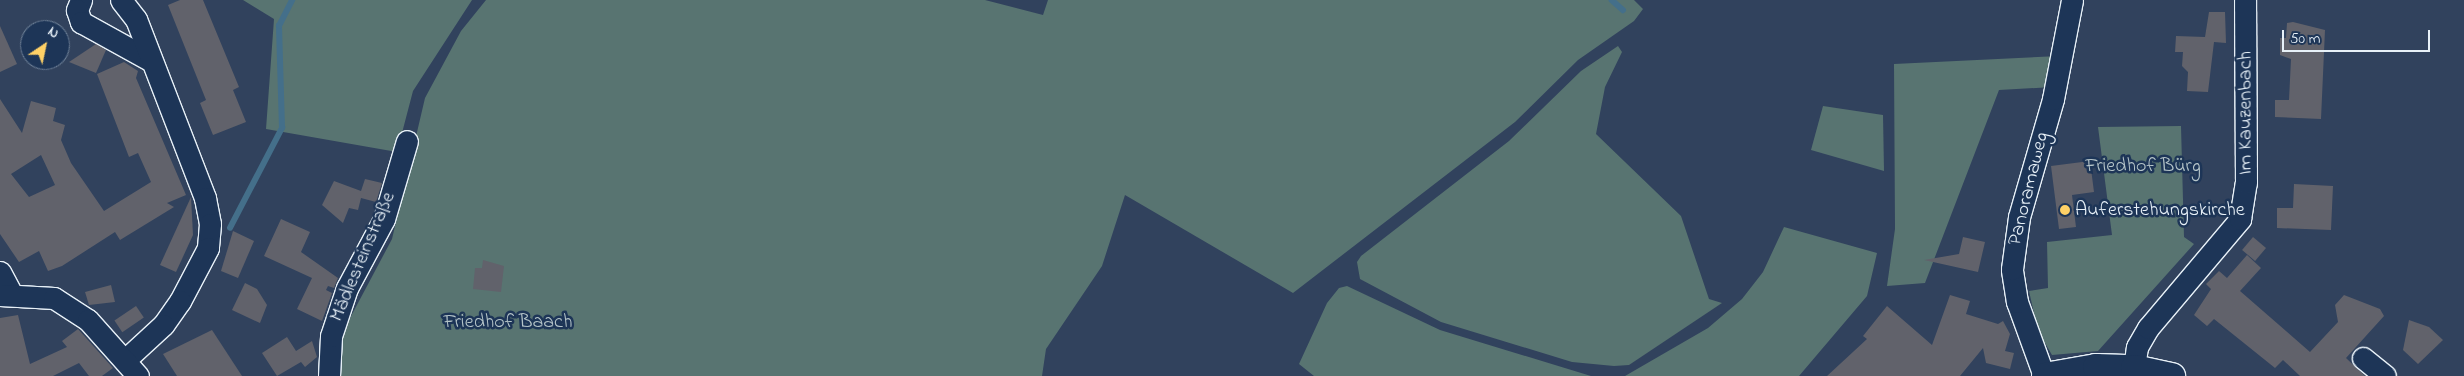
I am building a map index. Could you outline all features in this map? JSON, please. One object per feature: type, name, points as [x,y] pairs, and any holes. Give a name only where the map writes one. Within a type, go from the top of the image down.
[{"type":"street","points":[[81,0],[77,10],[81,22],[148,59]]},
{"type":"street","points":[[0,272],[5,294],[54,298],[88,320],[132,368],[163,324],[208,248],[205,198],[148,59],[136,19],[121,0]]},
{"type":"street","name":"Panoramaweg","points":[[2044,376],[2017,302],[2012,269],[2019,217],[2053,99],[2072,0]]},
{"type":"street","name":"Im Kauzenbach","points":[[2134,368],[2137,347],[2148,328],[2240,219],[2246,183],[2245,0]]},
{"type":"street","name":"Mädlesteinstraße","points":[[329,376],[331,336],[344,296],[384,219],[407,141]]},
{"type":"street","points":[[2363,358],[2385,376]]},
{"type":"street","points":[[2044,376],[2096,368],[2134,368],[2172,376]]},
{"type":"green space","points":[[243,0],[472,0],[413,91],[397,152],[266,129],[274,19]]},
{"type":"green space","name":"Friedhof Baach","points":[[486,0],[985,0],[1043,15],[1048,0],[1634,0],[1643,9],[1634,21],[1578,60],[1515,122],[1293,293],[1125,195],[1102,266],[1046,349],[1042,376],[339,376],[341,335],[392,239],[425,98],[461,31]]},
{"type":"green space","points":[[1618,46],[1622,52],[1605,87],[1596,134],[1681,216],[1709,299],[1722,303],[1629,365],[1614,366],[1572,362],[1441,322],[1360,279],[1357,262],[1361,256],[1509,141],[1581,71]]},
{"type":"green space","points":[[2059,56],[2052,87],[1999,90],[1925,283],[1887,286],[1895,229],[1894,64]]},
{"type":"green space","points":[[1823,106],[1883,115],[1884,171],[1811,150]]},
{"type":"green space","name":"Friedhof Bürg","points":[[2181,126],[2184,237],[2194,244],[2098,351],[2052,355],[2038,331],[2029,291],[2048,288],[2047,242],[2112,235],[2098,127]]},
{"type":"green space","points":[[1784,227],[1877,253],[1867,296],[1799,376],[1625,376],[1708,328],[1742,299],[1763,272]]},
{"type":"green space","points":[[1347,286],[1440,330],[1591,376],[1314,376],[1299,364],[1327,303],[1339,288]]},
{"type":"building","points":[[180,0],[203,0],[239,87],[233,90],[246,122],[213,135],[200,103],[206,100],[168,5]]},
{"type":"building","points":[[2209,12],[2225,12],[2226,43],[2214,42],[2208,92],[2187,91],[2188,72],[2182,66],[2183,52],[2175,52],[2176,36],[2205,37]]},
{"type":"building","points":[[2293,22],[2325,30],[2321,119],[2275,117],[2275,100],[2289,100],[2291,59],[2280,55],[2280,38],[2286,38],[2287,23]]},
{"type":"building","points":[[0,26],[17,64],[0,72]]},
{"type":"building","points":[[96,44],[106,50],[96,73],[70,61]]},
{"type":"building","points":[[124,62],[138,71],[136,78],[186,195],[167,203],[174,207],[120,240],[115,232],[62,266],[48,271],[39,251],[19,262],[0,234],[0,99],[22,133],[31,101],[56,108],[53,121],[65,125],[61,140],[71,163],[104,211],[151,182],[138,153],[129,157],[97,74]],"holes":[[[41,155],[55,185],[29,197],[11,174]]]},
{"type":"building","name":"Auferstehungskirche","points":[[2090,161],[2094,192],[2072,195],[2076,227],[2059,229],[2051,166]]},
{"type":"building","points":[[365,179],[382,183],[376,202],[361,198],[358,210],[349,208],[343,223],[322,205],[334,181],[361,191]]},
{"type":"building","points":[[2294,184],[2333,186],[2331,230],[2277,228],[2277,208],[2293,208]]},
{"type":"building","points":[[191,197],[193,235],[176,272],[160,265]]},
{"type":"building","points":[[281,219],[310,232],[301,252],[338,278],[334,288],[328,286],[326,290],[332,293],[322,321],[297,309],[312,278],[264,256]]},
{"type":"building","points":[[233,231],[254,241],[238,278],[221,271]]},
{"type":"building","points":[[1963,237],[1985,242],[1978,272],[1924,260],[1959,254]]},
{"type":"building","points":[[2253,237],[2266,248],[2255,261],[2242,250]]},
{"type":"building","points":[[2247,255],[2261,268],[2240,291],[2310,352],[2338,322],[2335,305],[2344,295],[2380,309],[2384,316],[2346,358],[2365,376],[2300,376],[2283,360],[2275,368],[2214,319],[2207,326],[2194,315],[2211,289],[2206,284],[2219,271],[2227,278]]},
{"type":"building","points":[[483,260],[504,266],[501,292],[473,289],[475,268],[482,268]]},
{"type":"building","points":[[245,283],[257,289],[267,305],[260,323],[232,310]]},
{"type":"building","points":[[111,285],[115,302],[89,305],[85,292]]},
{"type":"building","points":[[1950,295],[1970,301],[1966,314],[1998,324],[2003,321],[2010,334],[2005,351],[2014,353],[2010,369],[1986,363],[1983,348],[1960,376],[1827,376],[1867,339],[1863,336],[1887,306],[1932,345]]},
{"type":"building","points":[[136,306],[144,318],[122,332],[114,321]]},
{"type":"building","points":[[18,315],[30,364],[67,347],[62,341],[78,329],[113,368],[102,376],[89,376],[79,363],[53,376],[0,376],[0,318]]},
{"type":"building","points":[[2409,320],[2429,327],[2443,340],[2418,364],[2403,350]]},
{"type":"building","points":[[212,330],[242,376],[177,376],[163,354]]},
{"type":"building","points":[[287,337],[296,351],[312,341],[317,357],[305,367],[301,362],[277,376],[262,353]]},
{"type":"waterway","points":[[230,228],[282,128],[279,26],[292,0]]},
{"type":"waterway","points":[[1612,0],[1623,10]]},
{"type":"place","name":"Auferstehungskirche","points":[[2065,210]]}]
